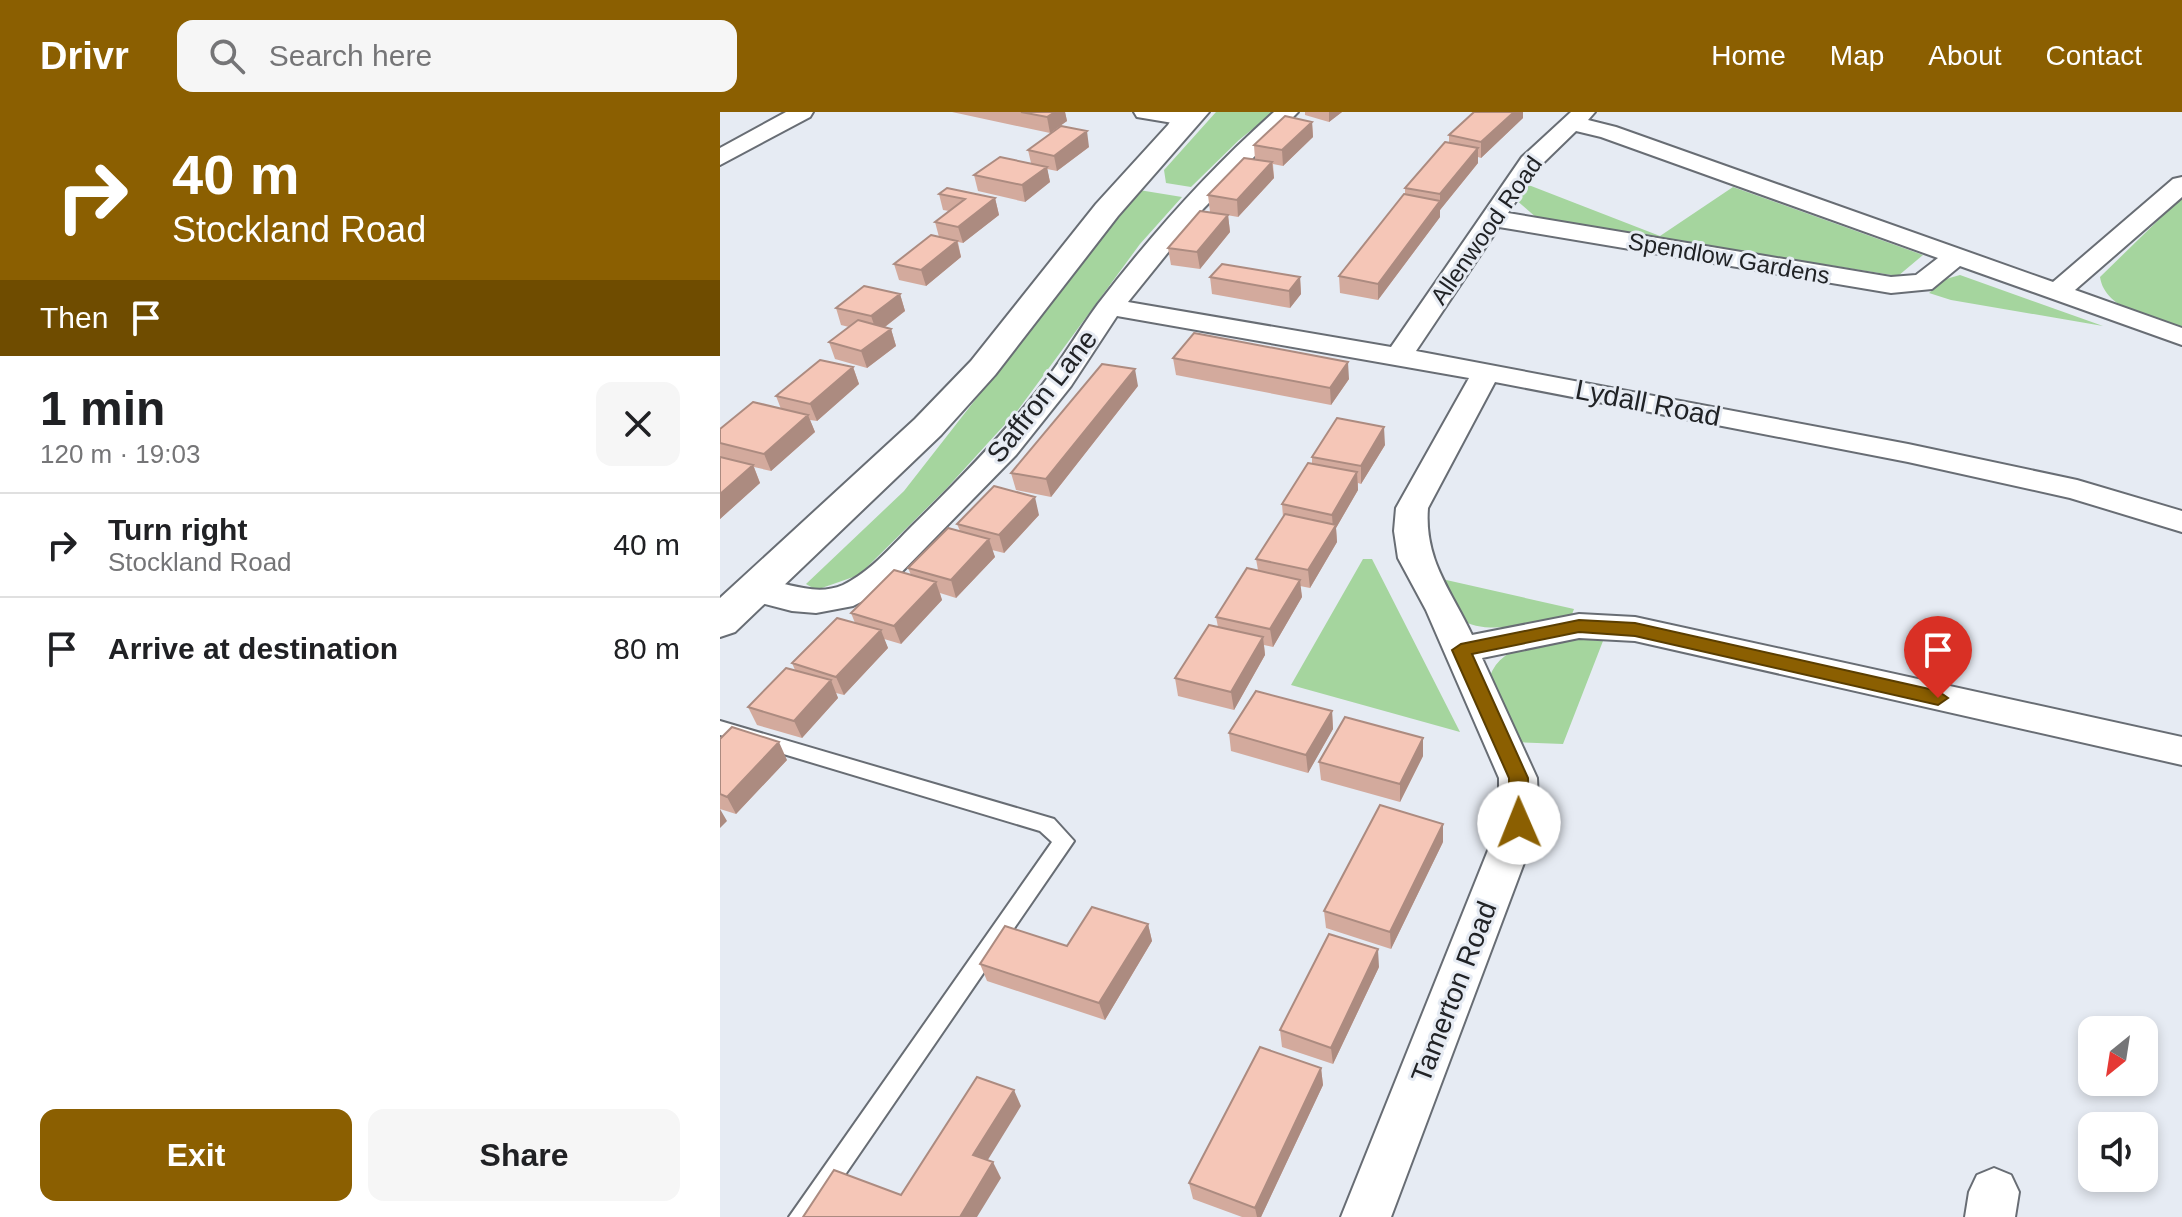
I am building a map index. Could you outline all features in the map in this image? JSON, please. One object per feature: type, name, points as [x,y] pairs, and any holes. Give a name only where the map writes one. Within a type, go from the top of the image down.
[{"type":"main road","points":[[720,622],[928,427],[983,368],[1107,210],[1190,115]]},
{"type":"street","points":[[720,158],[802,112]]},
{"type":"street","points":[[1145,112],[1190,115]]},
{"type":"street","name":"Saffron Lane","points":[[754,590],[806,604],[845,597],[869,585],[950,507],[1006,447],[1053,390],[1110,307],[1201,195],[1287,112]]},
{"type":"street","points":[[1577,118],[1608,132],[2182,337]]},
{"type":"street","name":"Allenwood Road","points":[[1398,357],[1530,162],[1577,118]]},
{"type":"street","points":[[2057,292],[2182,184]]},
{"type":"street","name":"Spendlow Gardens","points":[[1492,218],[1891,285],[1923,283],[1957,256]]},
{"type":"street","name":"Lydall Road","points":[[1110,307],[1486,372],[1908,453],[2077,490],[2182,522]]},
{"type":"street","name":"Tamerton Road","points":[[1366,1217],[1519,823],[1518,778],[1461,650],[1415,558],[1410,531],[1412,508],[1486,372]]},
{"type":"street","points":[[1461,650],[1579,626],[1635,629],[2182,751]]},
{"type":"lane","points":[[720,728],[1047,825],[1064,841],[801,1217]]},
{"type":"green space","points":[[1216,112],[1274,112],[1239,140],[1191,187],[1166,183],[1164,170]]},
{"type":"green space","points":[[1526,184],[1660,236],[1733,187],[1923,255],[1898,276],[1538,219],[1515,199]]},
{"type":"green space","points":[[1139,190],[1182,197],[1140,244],[1018,410],[946,489],[859,575],[816,590],[806,584],[904,491]]},
{"type":"green space","points":[[2182,197],[2182,328],[2121,305],[2104,289],[2100,277]]},
{"type":"green space","points":[[1960,275],[2103,326],[1951,300],[1929,293],[1946,279]]},
{"type":"green space","points":[[1363,559],[1372,559],[1460,732],[1291,685]]},
{"type":"green space","points":[[1433,577],[1574,609],[1571,617],[1499,628],[1485,627],[1460,619]]},
{"type":"green space","points":[[1577,639],[1603,641],[1563,744],[1515,742],[1490,676],[1496,665],[1515,650],[1526,646]]},
{"type":"building","points":[[1021,112],[1055,112],[1047,117]]},
{"type":"building","points":[[1474,112],[1514,112],[1481,142],[1449,135]]},
{"type":"building","points":[[1285,116],[1312,122],[1282,150],[1254,145]]},
{"type":"building","points":[[1061,126],[1087,131],[1054,156],[1028,150]]},
{"type":"building","points":[[1445,142],[1478,148],[1440,194],[1405,188]]},
{"type":"building","points":[[1000,157],[1047,167],[1022,185],[974,175]]},
{"type":"building","points":[[1244,158],[1272,162],[1237,200],[1208,195]]},
{"type":"building","points":[[947,188],[995,198],[958,227],[935,222],[965,199],[939,194]]},
{"type":"building","points":[[1404,194],[1440,201],[1378,284],[1339,276]]},
{"type":"building","points":[[1200,211],[1228,215],[1197,252],[1168,248]]},
{"type":"building","points":[[931,235],[957,241],[921,270],[894,264]]},
{"type":"building","points":[[1222,264],[1300,277],[1289,291],[1210,277]]},
{"type":"building","points":[[864,286],[900,294],[871,316],[836,308]]},
{"type":"building","points":[[858,320],[891,329],[861,351],[829,342]]},
{"type":"building","points":[[1194,333],[1348,362],[1330,388],[1173,358]]},
{"type":"building","points":[[820,360],[853,367],[810,404],[776,396]]},
{"type":"building","points":[[1102,364],[1135,369],[1046,479],[1011,473]]},
{"type":"building","points":[[753,402],[808,415],[764,454],[720,443],[720,429]]},
{"type":"building","points":[[1337,418],[1384,427],[1361,466],[1312,457]]},
{"type":"building","points":[[720,457],[753,465],[720,494]]},
{"type":"building","points":[[1308,463],[1357,472],[1332,515],[1282,504]]},
{"type":"building","points":[[994,486],[1035,497],[999,535],[957,524]]},
{"type":"building","points":[[1285,514],[1336,525],[1308,570],[1256,559]]},
{"type":"building","points":[[948,528],[989,539],[951,580],[908,568]]},
{"type":"building","points":[[1247,568],[1300,580],[1270,629],[1216,617]]},
{"type":"building","points":[[894,570],[936,582],[894,626],[851,613]]},
{"type":"building","points":[[837,618],[881,630],[836,677],[792,663]]},
{"type":"building","points":[[1209,625],[1263,637],[1231,692],[1175,678]]},
{"type":"building","points":[[786,668],[831,680],[794,721],[748,707]]},
{"type":"building","points":[[1256,691],[1332,711],[1306,755],[1229,733]]},
{"type":"building","points":[[1345,717],[1423,738],[1400,784],[1319,762]]},
{"type":"building","points":[[732,727],[779,742],[727,797],[720,794],[720,739]]},
{"type":"building","points":[[1380,805],[1443,824],[1390,932],[1324,911]]},
{"type":"building","points":[[1092,907],[1148,924],[1099,1003],[980,964],[1005,926],[1067,946]]},
{"type":"building","points":[[1329,934],[1378,949],[1331,1048],[1280,1030]]},
{"type":"building","points":[[1260,1047],[1321,1068],[1255,1208],[1189,1183]]},
{"type":"building","points":[[977,1077],[1014,1090],[973,1155],[993,1162],[960,1217],[803,1217],[834,1170],[901,1195]]},
{"type":"route","points":[[1519,823],[1518,778],[1461,650],[1579,626],[1635,629],[1938,698]]}]
